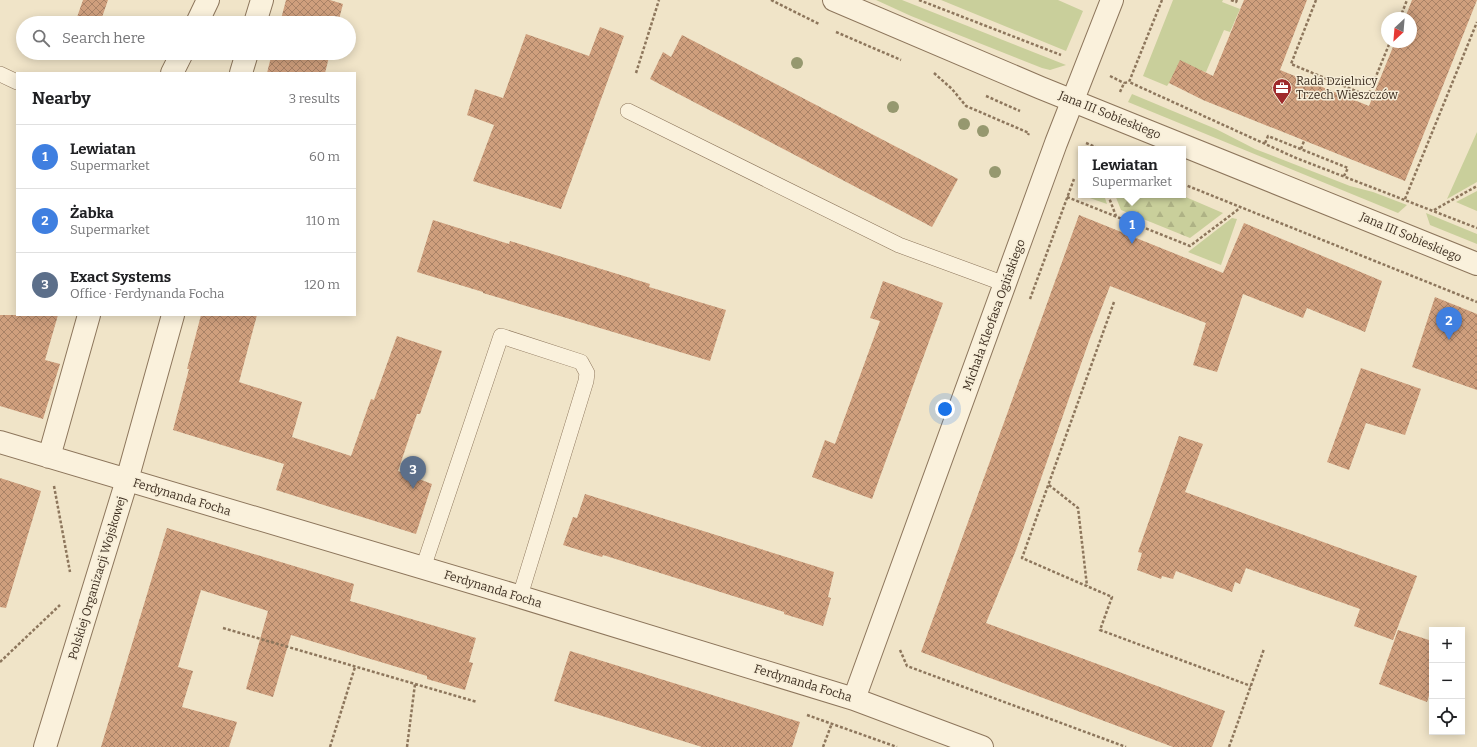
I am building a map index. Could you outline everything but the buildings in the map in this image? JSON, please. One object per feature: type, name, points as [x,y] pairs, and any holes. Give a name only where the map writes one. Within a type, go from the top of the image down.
[{"type":"street","points":[[200,16],[208,0]]},
{"type":"street","points":[[257,16],[262,0]]},
{"type":"street","name":"Jana III Sobieskiego","points":[[834,0],[1073,100],[1477,264]]},
{"type":"street","name":"Michała Kleofasa Ogińskiego","points":[[854,699],[1005,284],[1073,100],[1112,0]]},
{"type":"street","points":[[172,72],[178,60]]},
{"type":"street","points":[[241,72],[245,60]]},
{"type":"street","points":[[49,457],[89,316]]},
{"type":"street","name":"Polskiej Organizacji Wojskowej","points":[[45,747],[127,480],[173,316]]},
{"type":"street","name":"Ferdynanda Focha","points":[[0,442],[520,596],[854,699],[982,747]]},
{"type":"lane","points":[[0,74],[16,82]]},
{"type":"lane","points":[[628,111],[899,244],[1005,284]]},
{"type":"lane","points":[[423,568],[501,336],[581,362],[586,373],[586,381],[520,596]]},
{"type":"path","points":[[636,73],[659,0]]},
{"type":"path","points":[[919,0],[1062,55]]},
{"type":"path","points":[[1129,82],[1162,0]]},
{"type":"path","points":[[1231,0],[1236,2],[1236,0]]},
{"type":"path","points":[[1316,0],[1291,64],[1368,96],[1388,48]]},
{"type":"path","points":[[1402,12],[1407,0]]},
{"type":"path","points":[[1405,199],[1477,22]]},
{"type":"path","points":[[934,73],[966,106],[1029,132],[1026,140]]},
{"type":"path","points":[[1117,98],[1124,83],[1129,82],[1265,144],[1477,228]]},
{"type":"path","points":[[1265,144],[1268,136],[1348,168],[1344,176]]},
{"type":"path","points":[[1301,149],[1304,141]]},
{"type":"path","points":[[1086,144],[1091,146]]},
{"type":"path","points":[[1028,304],[1074,178]]},
{"type":"path","points":[[1186,185],[1477,302]]},
{"type":"path","points":[[1433,210],[1477,186]]},
{"type":"path","points":[[1067,197],[1190,246],[1240,207]]},
{"type":"path","points":[[1109,198],[1116,217]]},
{"type":"path","points":[[1114,302],[1022,558],[1112,597],[1100,630],[1251,686]]},
{"type":"path","points":[[53,484],[70,576]]},
{"type":"path","points":[[1049,485],[1078,508],[1087,586]]},
{"type":"path","points":[[0,662],[62,602]]},
{"type":"path","points":[[223,628],[477,702]]},
{"type":"path","points":[[903,643],[900,651],[907,666],[1126,747]]},
{"type":"path","points":[[1229,747],[1264,649]]},
{"type":"path","points":[[330,747],[355,667]]},
{"type":"path","points":[[407,747],[416,684]]},
{"type":"path","points":[[800,713],[897,747]]},
{"type":"path","points":[[823,747],[832,723]]},
{"type":"green space","points":[[876,0],[902,0],[1066,65],[1050,70],[1042,68],[911,16]]},
{"type":"green space","points":[[941,0],[1058,0],[1083,11],[1066,51]]},
{"type":"green space","points":[[1173,0],[1223,0],[1222,2],[1240,9],[1230,32],[1224,30],[1206,72],[1202,71],[1169,83],[1167,86],[1143,76]]},
{"type":"green space","points":[[1132,94],[1216,129],[1255,149],[1350,186],[1373,192],[1407,205],[1398,213],[1128,102]]},
{"type":"green space","points":[[1477,132],[1477,182],[1447,199]]},
{"type":"green space","points":[[1477,191],[1477,211],[1456,202]]},
{"type":"green space","points":[[1186,197],[1223,213],[1190,238],[1121,210],[1116,198]]},
{"type":"green space","points":[[1090,198],[1105,198],[1107,204]]},
{"type":"green space","points":[[1426,213],[1477,234],[1477,244],[1430,225]]},
{"type":"green space","points":[[1232,218],[1237,219],[1221,265],[1188,252]]},
{"type":"place","name":"Rada Dzielnicy Trzech Wieszczów","points":[[1282,105]]},
{"type":"place","name":"Lewiatan","points":[[1132,244]]},
{"type":"place","name":"Żabka","points":[[1449,340]]},
{"type":"place","name":"Exact Systems","points":[[413,489]]}]
